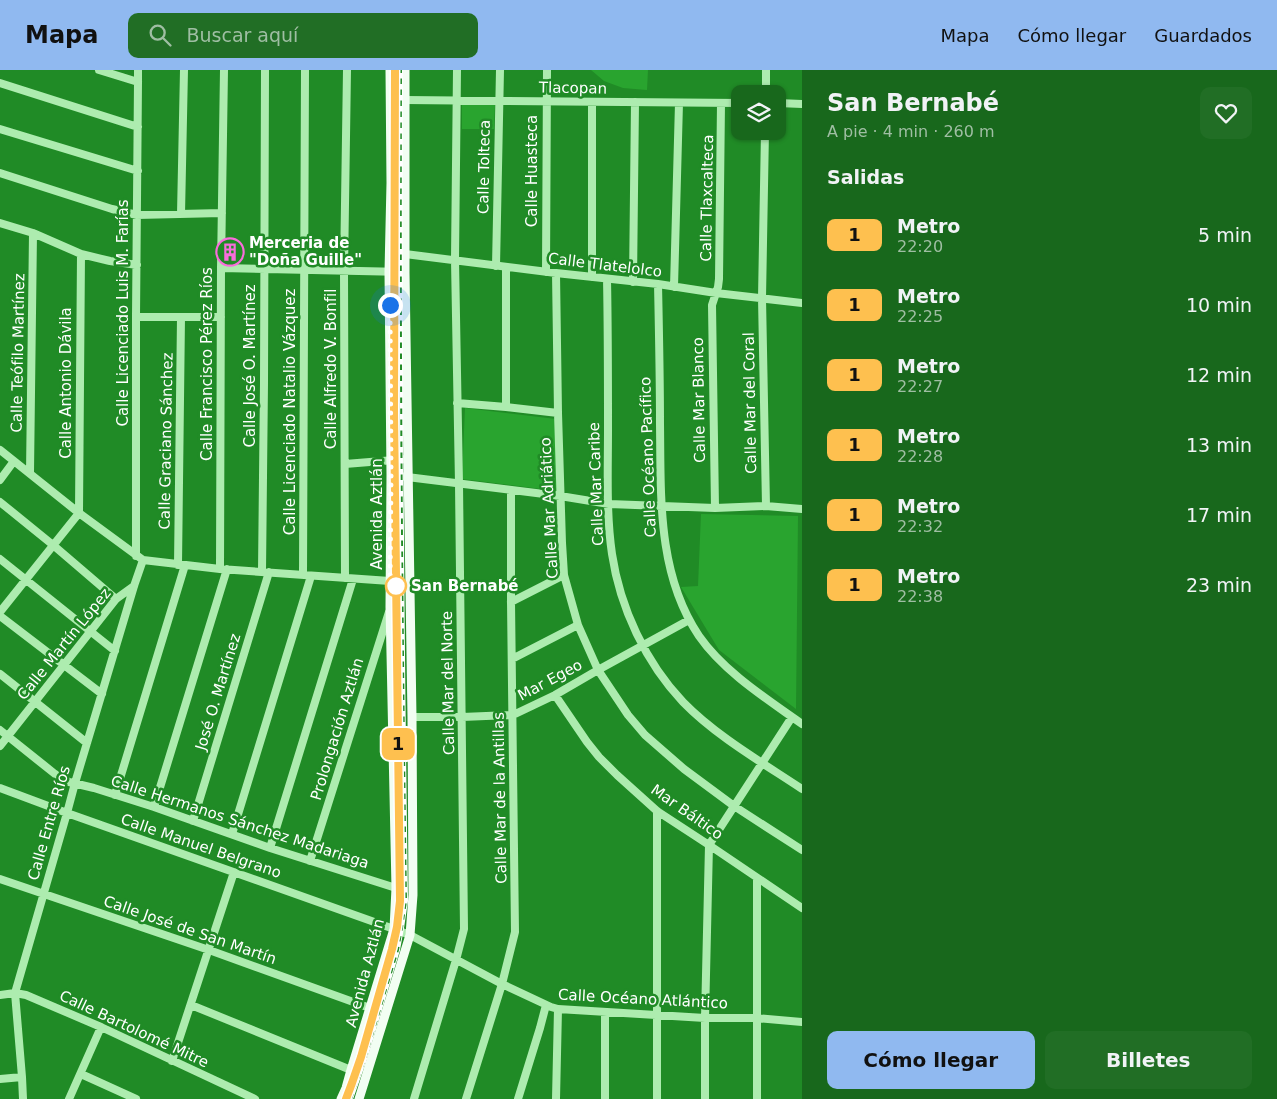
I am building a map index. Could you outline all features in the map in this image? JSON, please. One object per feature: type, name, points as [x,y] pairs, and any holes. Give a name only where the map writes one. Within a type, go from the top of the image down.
[{"type":"main road","name":"Avenida Aztlán","points":[[340,1099],[352,1070],[394,929],[396,888],[390,607],[390,70]]},
{"type":"main road","name":"Avenida Aztlán","points":[[359,1099],[410,935],[413,894],[405,272],[405,70]]},
{"type":"street","points":[[99,70],[138,82]]},
{"type":"street","name":"Calle Licenciado Luis M. Farías","points":[[138,70],[136,317],[139,558]]},
{"type":"street","points":[[182,214],[184,70]]},
{"type":"street","name":"Calle Francisco Pérez Ríos","points":[[154,807],[224,569],[221,268],[224,70]]},
{"type":"street","name":"Calle José O. Martínez","points":[[265,70],[266,572]]},
{"type":"street","name":"Calle Licenciado Natalio Vázquez","points":[[232,834],[307,575],[306,70]]},
{"type":"street","name":"Calle Alfredo V. Bonfil","points":[[270,848],[349,578],[345,464],[344,271],[347,70]]},
{"type":"street","name":"Calle Mar del Norte","points":[[414,1099],[456,960],[464,929],[465,907],[460,484],[455,260],[457,70]]},
{"type":"street","name":"Calle Tolteca","points":[[496,266],[500,70]]},
{"type":"street","name":"Calle Huasteca","points":[[546,272],[547,70]]},
{"type":"street","points":[[766,70],[766,85]]},
{"type":"street","points":[[0,84],[138,127]]},
{"type":"street","name":"Tlacopan","points":[[405,100],[731,103]]},
{"type":"street","points":[[592,102],[592,277]]},
{"type":"street","points":[[633,282],[635,102]]},
{"type":"street","points":[[674,287],[679,103]]},
{"type":"street","name":"Calle Tlaxcalteca","points":[[716,293],[720,280],[721,103]]},
{"type":"street","points":[[786,103],[802,104]]},
{"type":"street","points":[[0,129],[138,171]]},
{"type":"street","name":"Calle Mar del Coral","points":[[765,140],[762,298],[766,506]]},
{"type":"street","points":[[0,173],[112,209],[137,214],[222,213]]},
{"type":"street","points":[[0,223],[33,233],[81,254],[137,265]]},
{"type":"street","name":"Calle Teófilo Martínez","points":[[30,473],[33,233]]},
{"type":"street","name":"Calle Antonio Dávila","points":[[79,513],[81,254]]},
{"type":"street","name":"Calle Tlatelolco","points":[[390,254],[405,254],[802,302]]},
{"type":"street","points":[[506,266],[506,407]]},
{"type":"street","points":[[221,268],[405,272]]},
{"type":"street","name":"Calle Mar Adriático","points":[[556,273],[560,496],[564,576],[578,624],[598,670],[628,715],[645,734],[684,770],[734,806],[802,850]]},
{"type":"street","name":"Calle Mar Caribe","points":[[608,279],[609,504],[612,555],[630,617],[642,646],[668,684],[684,702],[724,736],[802,789]]},
{"type":"street","name":"Calle Océano Pacífico","points":[[658,284],[661,506],[666,551],[672,579],[689,620],[700,638],[716,656],[738,677],[802,724]]},
{"type":"street","name":"Calle Mar Blanco","points":[[715,508],[712,305],[716,293]]},
{"type":"street","points":[[136,317],[221,317]]},
{"type":"street","name":"Calle Graciano Sánchez","points":[[115,795],[182,565],[180,317]]},
{"type":"street","points":[[458,403],[558,413]]},
{"type":"street","points":[[0,450],[139,558],[182,565],[390,582]]},
{"type":"street","points":[[345,464],[407,460]]},
{"type":"street","points":[[0,480],[14,461]]},
{"type":"street","points":[[391,475],[609,504],[715,508],[766,506],[802,509]]},
{"type":"street","name":"Calle Mar de la Antillas","points":[[466,1099],[502,984],[516,932],[512,715],[511,490]]},
{"type":"street","points":[[0,502],[116,599]]},
{"type":"street","points":[[0,612],[79,513]]},
{"type":"street","name":"Calle Entre Ríos","points":[[23,1099],[15,993],[134,586],[139,558]]},
{"type":"street","points":[[0,559],[115,651]]},
{"type":"street","name":"José O. Martínez","points":[[193,821],[266,572]]},
{"type":"street","points":[[511,602],[564,576]]},
{"type":"street","name":"Calle Martín López","points":[[0,746],[116,599],[134,586]]},
{"type":"street","name":"Prolongación Aztlán","points":[[310,861],[390,607]]},
{"type":"street","points":[[0,616],[102,694]]},
{"type":"street","name":"Mar Egeo","points":[[412,717],[512,715],[555,695],[689,620]]},
{"type":"street","points":[[512,659],[578,624]]},
{"type":"street","points":[[0,674],[87,743]]},
{"type":"street","name":"Mar Báltico","points":[[555,695],[587,742],[600,757],[657,812],[802,908]]},
{"type":"street","points":[[705,1099],[709,845],[792,717]]},
{"type":"street","name":"Calle Hermanos Sánchez Madariaga","points":[[0,730],[55,774],[69,782],[154,807],[270,848],[396,888]]},
{"type":"street","name":"Calle Manuel Belgrano","points":[[0,788],[410,935]]},
{"type":"street","points":[[657,812],[657,1099]]},
{"type":"street","points":[[172,1061],[234,872]]},
{"type":"street","points":[[757,878],[757,1099]]},
{"type":"street","name":"Calle José de San Martín","points":[[0,879],[209,950],[370,1008]]},
{"type":"street","name":"Calle Océano Atlántico","points":[[410,935],[502,984],[558,1009],[705,1018],[756,1018],[802,1022]]},
{"type":"street","name":"Calle Bartolomé Mitre","points":[[0,995],[15,993],[26,995],[101,1027],[254,1099]]},
{"type":"street","points":[[191,1005],[352,1070]]},
{"type":"street","points":[[518,1099],[546,1005]]},
{"type":"street","points":[[556,1099],[558,1009]]},
{"type":"street","points":[[605,1099],[606,1012]]},
{"type":"street","points":[[69,1099],[101,1027]]},
{"type":"street","points":[[540,1028],[557,1031]]},
{"type":"street","points":[[81,1074],[136,1099]]},
{"type":"street","points":[[0,1079],[22,1077]]},
{"type":"green space","points":[[591,70],[648,70],[647,90],[623,88],[604,81]]},
{"type":"green space","points":[[462,104],[495,104],[494,129],[462,129]]},
{"type":"green space","points":[[465,408],[556,419],[557,491],[462,479]]},
{"type":"green space","points":[[701,514],[798,516],[796,709],[719,650],[681,587],[698,586]]},
{"type":"railway","points":[[351,1099],[398,950],[406,901],[403,693],[401,70]]},
{"type":"metro line","name":"1","points":[[346,1099],[361,1057],[392,949],[400,901],[394,412],[395,70]]},
{"type":"place","name":"Merceria de \"Doña Guille\"","points":[[230,252]]},
{"type":"place","name":"San Bernabé","points":[[396,586]]},
{"type":"route","points":[[390,305],[390,582],[396,586]]}]
